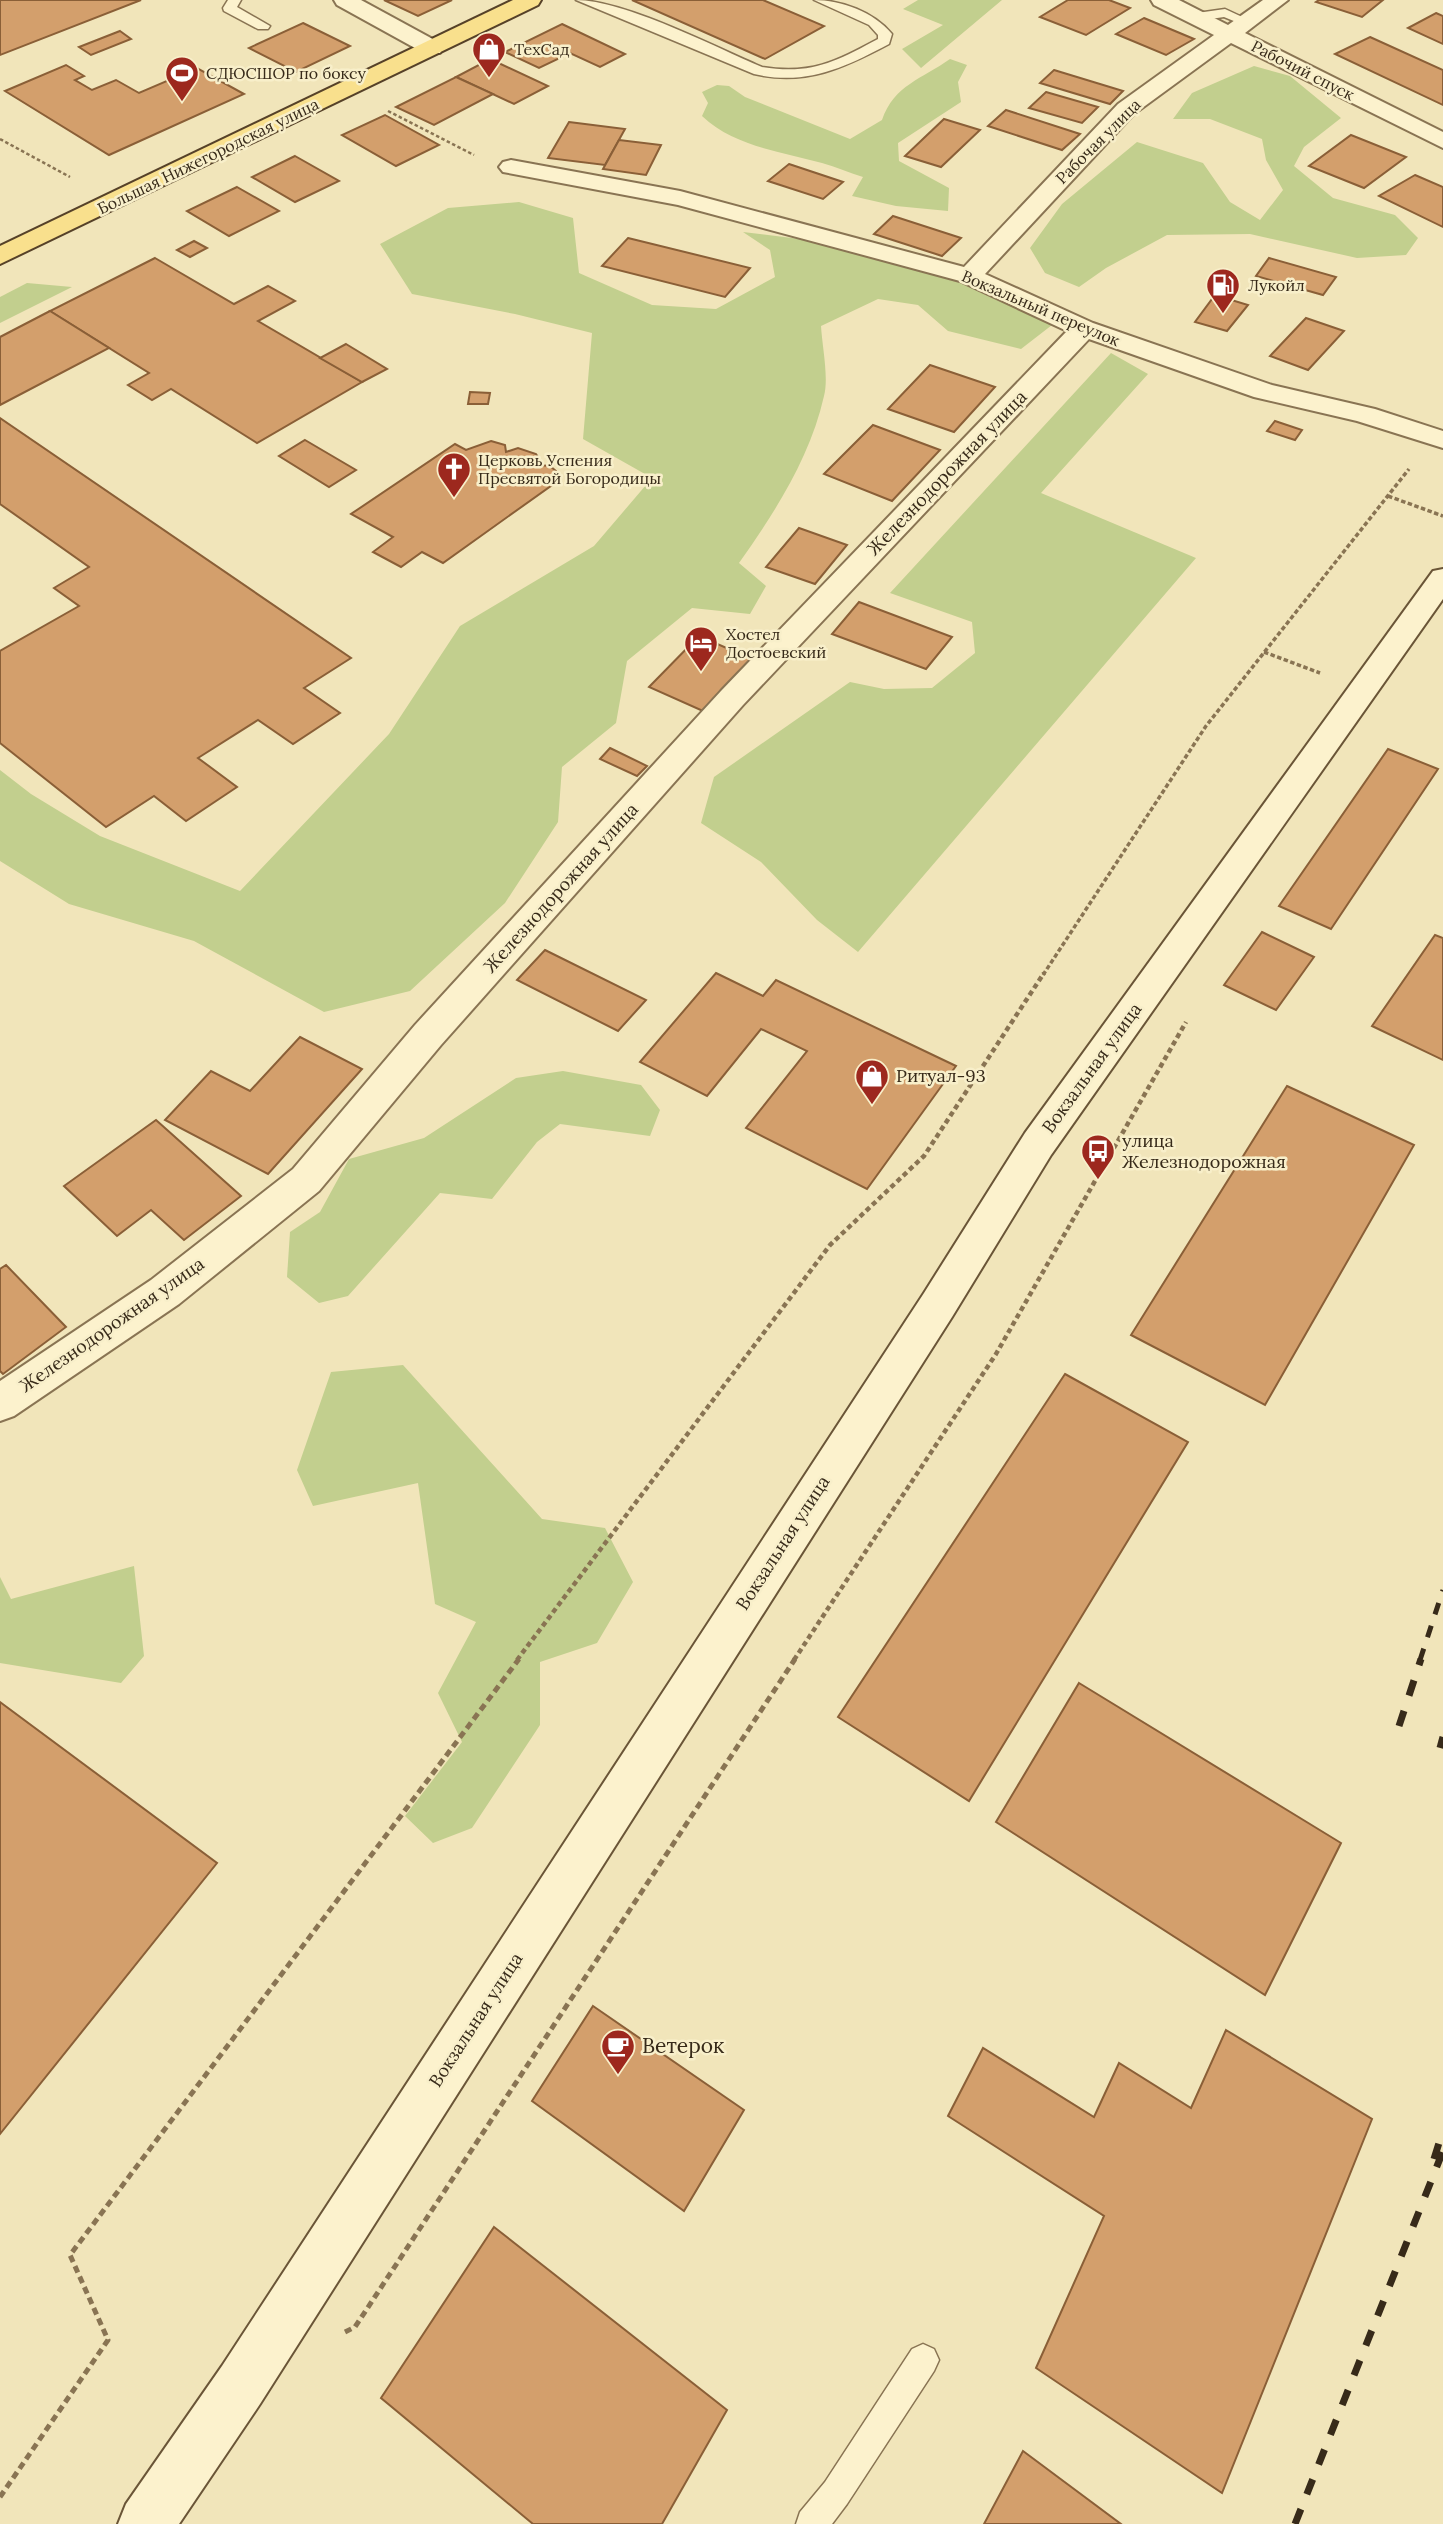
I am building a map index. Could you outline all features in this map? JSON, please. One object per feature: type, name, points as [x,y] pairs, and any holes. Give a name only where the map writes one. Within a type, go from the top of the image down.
[{"type":"main road","name":"Большая Нижегородская улица","points":[[0,256],[530,0]]},
{"type":"street","points":[[345,0],[432,48]]},
{"type":"street","name":"Рабочий спуск","points":[[1163,0],[1197,17],[1239,28],[1443,141]]},
{"type":"street","name":"Рабочая улица","points":[[969,276],[1126,109],[1278,0]]},
{"type":"street","name":"Вокзальный переулок","points":[[511,167],[680,198],[969,276],[1084,329],[1264,391],[1365,415],[1439,439]]},
{"type":"street","name":"Железнодорожная улица","points":[[0,1403],[165,1292],[306,1180],[437,1025],[732,698],[1084,329]]},
{"type":"street","name":"Вокзальная улица","points":[[146,2524],[241,2385],[938,1305],[1038,1144],[1443,578]]},
{"type":"lane","points":[[235,0],[229,8],[263,26]]},
{"type":"lane","points":[[582,0],[662,29],[760,71],[775,74],[825,72],[884,41],[885,34],[874,22],[820,0]]},
{"type":"lane","points":[[812,2524],[836,2493],[923,2360]]},
{"type":"path","points":[[385,110],[475,156],[511,167]]},
{"type":"path","points":[[0,139],[74,179]]},
{"type":"path","points":[[0,2497],[108,2340],[70,2255],[830,1245],[924,1156],[1206,726],[1388,496],[1439,439]]},
{"type":"path","points":[[1388,496],[1443,516]]},
{"type":"path","points":[[1264,652],[1363,690]]},
{"type":"path","points":[[332,2338],[355,2326],[996,1354],[1190,1016]]},
{"type":"green space","points":[[918,0],[1002,0],[921,68],[902,49],[943,25],[903,9]]},
{"type":"green space","points":[[950,59],[967,65],[958,82],[961,102],[898,143],[899,161],[949,188],[948,211],[896,206],[852,196],[863,177],[743,141],[729,135],[702,116],[708,103],[702,92],[717,85],[729,86],[745,97],[850,139],[882,120],[887,108],[901,91]]},
{"type":"green space","points":[[1254,66],[1290,76],[1341,118],[1304,147],[1294,166],[1333,198],[1395,215],[1418,238],[1406,255],[1357,258],[1250,234],[1167,235],[1106,268],[1079,287],[1045,273],[1030,248],[1062,204],[1137,142],[1203,163],[1230,202],[1260,220],[1283,190],[1266,160],[1262,139],[1210,119],[1173,119],[1192,93]]},
{"type":"green space","points":[[519,202],[573,218],[579,273],[652,305],[716,309],[775,277],[770,250],[743,232],[816,241],[947,276],[1052,325],[1021,349],[948,331],[918,305],[878,299],[821,326],[826,380],[818,419],[790,484],[739,563],[766,586],[750,614],[692,608],[627,661],[616,723],[562,767],[558,822],[505,903],[410,991],[324,1012],[194,941],[69,904],[0,861],[0,770],[31,794],[100,836],[240,891],[389,734],[460,626],[594,546],[652,478],[583,439],[592,333],[515,314],[412,294],[380,244],[448,208]]},
{"type":"green space","points":[[27,283],[72,287],[0,323],[0,297]]},
{"type":"green space","points":[[1111,353],[1148,374],[1041,493],[1196,558],[858,952],[817,920],[761,862],[701,823],[714,777],[850,682],[884,689],[932,688],[975,653],[972,622],[890,593]]},
{"type":"green space","points":[[563,1071],[641,1085],[660,1110],[650,1136],[560,1124],[537,1142],[492,1199],[440,1193],[348,1296],[319,1303],[287,1277],[290,1232],[320,1212],[349,1159],[424,1138],[516,1078]]},
{"type":"green space","points":[[403,1365],[542,1519],[605,1528],[633,1582],[597,1643],[540,1662],[540,1725],[472,1828],[433,1843],[405,1816],[462,1742],[438,1693],[476,1622],[435,1604],[418,1483],[313,1506],[297,1470],[331,1372]]},
{"type":"green space","points":[[134,1566],[144,1656],[121,1683],[0,1663],[0,1577],[11,1599]]},
{"type":"building","points":[[0,0],[141,0],[0,55]]},
{"type":"building","points":[[384,0],[452,0],[418,16]]},
{"type":"building","points":[[632,0],[763,0],[824,26],[765,59]]},
{"type":"building","points":[[1068,0],[1109,0],[1130,8],[1086,35],[1040,17]]},
{"type":"building","points":[[1383,0],[1362,17],[1316,2]]},
{"type":"building","points":[[1436,13],[1443,16],[1443,44],[1408,28]]},
{"type":"building","points":[[1144,18],[1194,39],[1166,55],[1116,34]]},
{"type":"building","points":[[303,23],[350,46],[296,72],[249,48]]},
{"type":"building","points":[[562,24],[625,54],[600,67],[570,53],[539,68],[505,52]]},
{"type":"building","points":[[120,31],[131,39],[91,55],[79,47]]},
{"type":"building","points":[[1370,37],[1443,70],[1443,105],[1335,54]]},
{"type":"building","points":[[490,59],[548,86],[514,104],[456,77]]},
{"type":"building","points":[[66,65],[84,76],[75,80],[92,90],[116,80],[139,93],[197,68],[244,94],[109,155],[5,91]]},
{"type":"building","points":[[1054,70],[1123,91],[1110,104],[1040,83]]},
{"type":"building","points":[[456,77],[493,94],[434,125],[396,107]]},
{"type":"building","points":[[1046,92],[1098,107],[1082,123],[1029,108]]},
{"type":"building","points":[[1006,110],[1080,134],[1062,150],[988,126]]},
{"type":"building","points":[[385,115],[439,145],[396,166],[342,135]]},
{"type":"building","points":[[944,119],[980,130],[941,167],[905,156]]},
{"type":"building","points":[[569,122],[625,129],[605,165],[548,158]]},
{"type":"building","points":[[1351,135],[1406,157],[1364,188],[1309,166]]},
{"type":"building","points":[[619,140],[661,145],[646,175],[603,169]]},
{"type":"building","points":[[295,156],[339,181],[295,202],[252,177]]},
{"type":"building","points":[[789,164],[843,182],[823,199],[768,181]]},
{"type":"building","points":[[1415,175],[1443,187],[1443,227],[1379,196]]},
{"type":"building","points":[[237,187],[279,211],[229,236],[187,211]]},
{"type":"building","points":[[893,216],[961,238],[942,256],[874,234]]},
{"type":"building","points":[[628,238],[750,268],[725,297],[602,266]]},
{"type":"building","points":[[194,241],[207,248],[190,257],[177,250]]},
{"type":"building","points":[[155,258],[234,304],[268,286],[295,301],[258,321],[362,382],[257,443],[171,389],[152,400],[128,385],[149,373],[50,311]]},
{"type":"building","points":[[1269,258],[1336,277],[1323,295],[1256,276]]},
{"type":"building","points":[[1215,295],[1248,305],[1227,331],[1195,322]]},
{"type":"building","points":[[50,311],[109,348],[0,405],[0,337]]},
{"type":"building","points":[[1306,318],[1344,331],[1308,370],[1270,356]]},
{"type":"building","points":[[346,344],[387,369],[362,382],[320,358]]},
{"type":"building","points":[[930,365],[995,387],[954,432],[888,409]]},
{"type":"building","points":[[470,392],[490,393],[488,404],[468,404]]},
{"type":"building","points":[[0,418],[351,658],[304,688],[340,713],[293,744],[258,720],[198,758],[237,787],[186,821],[154,796],[106,827],[0,743],[0,651],[79,606],[54,588],[89,567],[0,504]]},
{"type":"building","points":[[1275,421],[1302,430],[1295,440],[1267,431]]},
{"type":"building","points":[[873,425],[940,450],[892,501],[824,474]]},
{"type":"building","points":[[305,440],[356,470],[329,487],[279,456]]},
{"type":"building","name":"Церковь Успения Пресвятой Богородицы","points":[[491,441],[505,445],[506,452],[518,448],[536,454],[540,460],[538,465],[550,466],[556,471],[558,476],[555,483],[443,563],[422,552],[401,567],[373,552],[393,537],[351,514],[455,444],[466,450]]},
{"type":"building","points":[[799,528],[847,545],[815,584],[766,567]]},
{"type":"building","points":[[859,602],[952,637],[926,669],[832,634]]},
{"type":"building","name":"Хостел Достоевский","points":[[699,636],[752,659],[703,711],[649,687]]},
{"type":"building","points":[[610,748],[647,766],[637,776],[600,759]]},
{"type":"building","points":[[1388,749],[1438,769],[1331,929],[1279,906]]},
{"type":"building","points":[[1262,932],[1314,957],[1276,1010],[1224,985]]},
{"type":"building","points":[[1435,935],[1443,938],[1443,1060],[1372,1026]]},
{"type":"building","points":[[545,950],[646,1000],[618,1031],[517,980]]},
{"type":"building","points":[[716,973],[763,996],[776,980],[956,1066],[867,1189],[746,1128],[807,1051],[761,1029],[707,1096],[640,1062]]},
{"type":"building","points":[[300,1037],[362,1069],[268,1174],[165,1120],[211,1071],[250,1091]]},
{"type":"building","points":[[1287,1086],[1414,1145],[1265,1405],[1131,1335]]},
{"type":"building","points":[[156,1120],[241,1196],[184,1240],[151,1210],[117,1236],[64,1186]]},
{"type":"building","points":[[6,1265],[66,1327],[3,1374],[0,1371],[0,1269]]},
{"type":"building","points":[[1065,1374],[1188,1442],[969,1801],[838,1717]]},
{"type":"building","points":[[1079,1683],[1341,1843],[1265,1995],[996,1822]]},
{"type":"building","points":[[0,1702],[217,1863],[0,2134]]},
{"type":"building","points":[[593,2006],[744,2110],[684,2211],[532,2101]]},
{"type":"building","points":[[1226,2030],[1372,2119],[1222,2493],[1036,2368],[1104,2216],[948,2116],[983,2048],[1094,2117],[1119,2063],[1191,2108]]},
{"type":"building","points":[[494,2227],[727,2410],[662,2524],[533,2524],[381,2398]]},
{"type":"building","points":[[1023,2451],[1121,2524],[984,2524]]},
{"type":"railway","points":[[1420,1660],[1443,1590]]},
{"type":"railway","points":[[1399,1726],[1421,1659]]},
{"type":"railway","points":[[1440,1748],[1443,1737]]},
{"type":"railway","points":[[1434,2159],[1443,2130]]},
{"type":"railway","points":[[1295,2524],[1443,2151]]},
{"type":"place","name":"ТехСад","points":[[489,79]]},
{"type":"place","name":"СДЮСШОР по боксу","points":[[182,103]]},
{"type":"place","name":"Лукойл","points":[[1223,315]]},
{"type":"place","name":"Церковь Успения Пресвятой Богородицы","points":[[454,499]]},
{"type":"place","name":"Хостел Достоевский","points":[[701,673]]},
{"type":"place","name":"Ритуал-93","points":[[872,1106]]},
{"type":"place","name":"улица Железнодорожная","points":[[1098,1181]]},
{"type":"place","name":"Ветерок","points":[[618,2076]]}]
